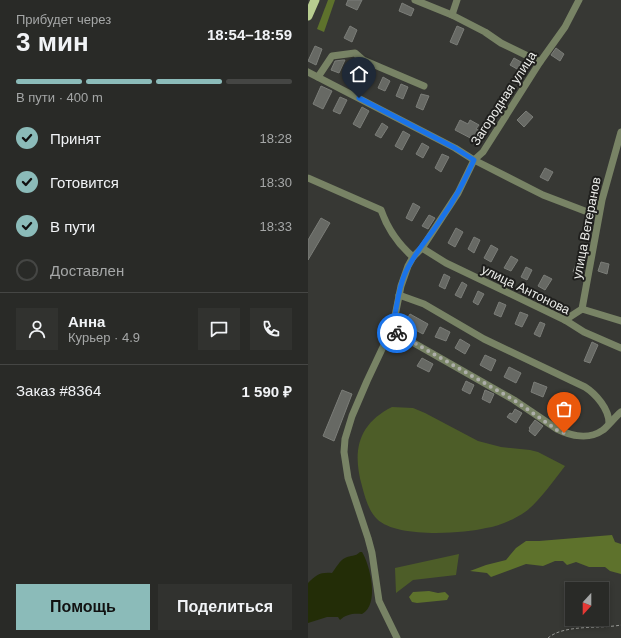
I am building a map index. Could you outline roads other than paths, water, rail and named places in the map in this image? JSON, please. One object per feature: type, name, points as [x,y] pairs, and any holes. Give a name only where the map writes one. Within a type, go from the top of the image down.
[{"type":"main road","points":[[308,16],[315,0]]},
{"type":"street","points":[[415,0],[485,32],[501,43],[540,62]]},
{"type":"street","points":[[452,16],[458,0]]},
{"type":"street","name":"Загородная улица","points":[[397,638],[378,601],[373,559],[368,538],[352,494],[345,464],[344,452],[348,428],[367,380],[391,330],[396,315],[404,276],[413,257],[422,248],[458,193],[474,160],[483,152],[540,62],[565,27],[579,0]]},
{"type":"street","points":[[318,77],[332,56],[355,53],[363,60],[424,86]]},
{"type":"street","points":[[308,72],[543,195],[598,216]]},
{"type":"street","name":"улица Ветеранов","points":[[582,309],[598,216],[621,132]]},
{"type":"street","points":[[308,178],[381,210],[392,235],[413,257]]},
{"type":"street","name":"улица Антонова","points":[[422,248],[446,263],[564,320],[584,332],[621,348]]},
{"type":"street","points":[[399,295],[424,304],[484,338],[585,386],[598,398],[607,412],[609,423]]},
{"type":"street","points":[[564,320],[582,309],[621,321]]},
{"type":"street","points":[[391,330],[514,400],[557,430],[564,433],[587,436],[601,431],[621,412]]}]
